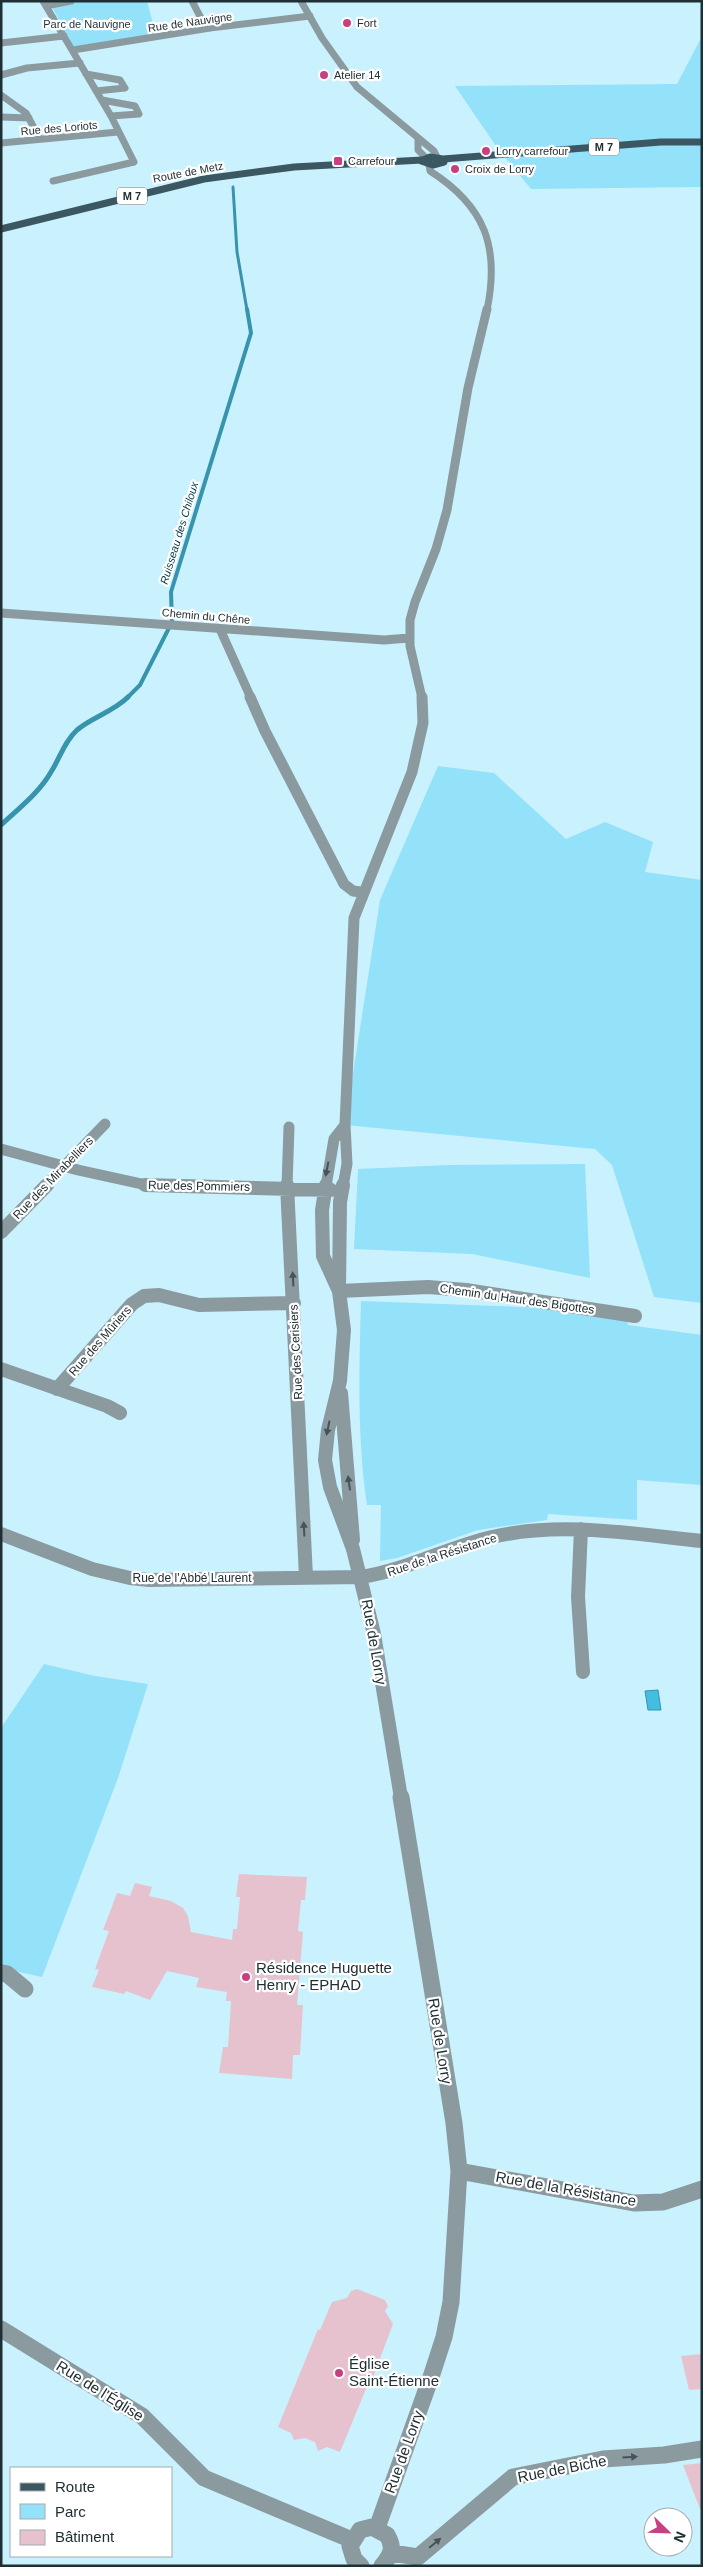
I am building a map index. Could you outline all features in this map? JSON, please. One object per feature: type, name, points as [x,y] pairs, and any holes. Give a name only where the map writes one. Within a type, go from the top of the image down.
[{"type":"main road","name":"M 7","points":[[443,164],[661,142],[702,143]]},
{"type":"main road","name":"Route de Metz","points":[[1,229],[167,187],[264,171],[425,162],[443,164]]},
{"type":"street","points":[[45,3],[71,1]]},
{"type":"street","points":[[192,1],[202,20],[210,28]]},
{"type":"street","points":[[301,1],[322,38],[357,86],[434,151],[453,184],[471,204],[484,225],[490,246],[493,272],[490,295],[476,346],[445,513],[436,548],[416,595],[410,621],[409,638],[422,696],[423,722],[418,749],[398,811],[361,892],[354,918],[345,1125],[348,1142],[347,1164],[341,1190],[339,1292]]},
{"type":"street","name":"Rue des Loriots","points":[[45,3],[112,116],[134,162],[53,181]]},
{"type":"street","name":"Rue de Nauvigne","points":[[73,50],[210,28],[310,16]]},
{"type":"street","points":[[1,43],[64,36]]},
{"type":"street","points":[[1,75],[27,68],[80,63]]},
{"type":"street","points":[[86,74],[120,80],[125,88],[96,91]]},
{"type":"street","points":[[1,95],[26,113],[40,139]]},
{"type":"street","name":"Rue des Loriots","points":[[102,100],[135,106],[139,114],[112,116]]},
{"type":"street","points":[[1,117],[29,118]]},
{"type":"street","name":"Rue des Loriots","points":[[1,143],[118,132]]},
{"type":"street","points":[[418,138],[419,151],[430,171],[453,184]]},
{"type":"street","name":"Chemin du Chêne","points":[[1,613],[384,640],[409,638]]},
{"type":"street","points":[[220,629],[265,731],[344,884],[353,891],[361,892]]},
{"type":"street","name":"Rue des Mirabelliers","points":[[1,1232],[105,1124]]},
{"type":"street","points":[[339,1292],[323,1256],[322,1210],[334,1139],[345,1125]]},
{"type":"street","name":"Rue des Cerisiers","points":[[289,1127],[288,1187],[306,1577]]},
{"type":"street","name":"Rue des Pommiers","points":[[1,1149],[63,1166],[151,1186],[288,1187],[341,1190]]},
{"type":"street","name":"Chemin du Haut des Bigottes","points":[[339,1292],[428,1287],[466,1290],[635,1316]]},
{"type":"street","name":"Rue de Lorry","points":[[339,1292],[344,1330],[340,1381],[328,1430],[325,1460],[330,1487],[353,1549],[361,1577],[374,1634],[454,2123],[459,2171],[451,2302],[444,2338],[377,2528]]},
{"type":"street","name":"Rue des Mûriers","points":[[57,1389],[132,1304],[144,1296],[165,1296],[199,1305],[294,1303]]},
{"type":"street","name":"Rue des Mûriers","points":[[1,1369],[107,1406],[120,1413]]},
{"type":"street","name":"Rue de Lorry","points":[[340,1381],[351,1493],[353,1549]]},
{"type":"street","points":[[581,1529],[578,1596],[583,1672]]},
{"type":"street","name":"Rue de la Résistance","points":[[361,1577],[387,1573],[492,1537],[534,1531],[581,1529],[702,1541]]},
{"type":"street","name":"Rue de l'Abbé Laurent","points":[[1,1534],[106,1572],[133,1579],[361,1577]]},
{"type":"street","points":[[1,1973],[6,1974],[25,1989]]},
{"type":"street","name":"Rue de la Résistance","points":[[459,2171],[634,2203],[663,2202],[702,2189]]},
{"type":"street","name":"Rue de l'Église","points":[[1,2329],[142,2416],[204,2478],[352,2540]]},
{"type":"street","name":"Rue de Biche","points":[[387,2559],[418,2557],[514,2476],[603,2459],[664,2455],[702,2449]]},
{"type":"street","points":[[361,2566],[351,2553],[352,2540],[360,2530],[371,2527],[383,2531],[391,2540],[387,2559]]},
{"type":"green space","name":"Parc de Nauvigne","points":[[76,1],[147,1],[156,35],[74,47],[52,7]]},
{"type":"green space","points":[[700,40],[702,40],[702,187],[531,189],[498,149],[455,86],[677,84]]},
{"type":"green space","points":[[438,766],[494,773],[566,839],[605,822],[653,842],[645,872],[702,880],[702,1303],[654,1297],[612,1165],[595,1149],[345,1125],[380,900]]},
{"type":"green space","points":[[585,1164],[590,1278],[472,1254],[354,1249],[358,1169],[448,1165]]},
{"type":"green space","points":[[361,1301],[551,1308],[627,1319],[628,1325],[702,1335],[702,1485],[637,1480],[637,1520],[548,1514],[547,1520],[478,1530],[397,1558],[380,1561],[381,1505],[367,1505],[360,1429]]},
{"type":"green space","points":[[44,1664],[95,1676],[148,1684],[118,1778],[42,1977],[1,1968],[1,1728]]},
{"type":"shaded area","points":[[658,1690],[661,1710],[648,1710],[645,1691]]},
{"type":"building","name":"Résidence Huguette Henry - EPHAD","points":[[239,1874],[307,1877],[305,1900],[301,1900],[298,1931],[303,1932],[297,2005],[303,2005],[300,2055],[293,2055],[292,2079],[219,2073],[223,2047],[228,2047],[231,2001],[226,2001],[227,1992],[196,1987],[199,1978],[167,1971],[150,2000],[126,1991],[124,1994],[92,1987],[99,1970],[95,1969],[109,1931],[103,1930],[117,1893],[130,1896],[135,1883],[152,1887],[149,1896],[171,1901],[183,1908],[188,1916],[191,1932],[232,1940],[233,1929],[237,1929],[240,1897],[236,1897]]},
{"type":"building","name":"Église Saint-Étienne","points":[[357,2289],[385,2300],[388,2306],[385,2311],[393,2324],[370,2385],[368,2384],[340,2452],[327,2447],[318,2451],[315,2442],[305,2438],[294,2440],[291,2433],[278,2427],[318,2329],[320,2330],[332,2302],[347,2298],[351,2291]]},
{"type":"building","points":[[702,2354],[702,2389],[689,2390],[681,2356]]},
{"type":"building","points":[[702,2463],[702,2509],[700,2509],[683,2465]]},
{"type":"waterway","name":"Ruisseau des Chiloux","points":[[233,187],[237,252],[247,310]]},
{"type":"waterway","name":"Ruisseau des Chiloux","points":[[128,697],[140,685],[172,622],[171,592],[251,333],[247,309]]},
{"type":"waterway","name":"Ruisseau des Chiloux","points":[[1,825],[41,787],[65,745],[77,730],[89,721],[116,707],[128,697]]},
{"type":"place","name":"Fort","points":[[347,23]]},
{"type":"place","name":"Atelier 14","points":[[324,75]]},
{"type":"place","name":"Lorry carrefour","points":[[486,151]]},
{"type":"place","name":"Carrefour","points":[[338,161]]},
{"type":"place","name":"Croix de Lorry","points":[[455,169]]},
{"type":"place","name":"Résidence Huguette Henry - EPHAD","points":[[246,1977]]},
{"type":"place","name":"Église Saint-Étienne","points":[[339,2373]]}]
